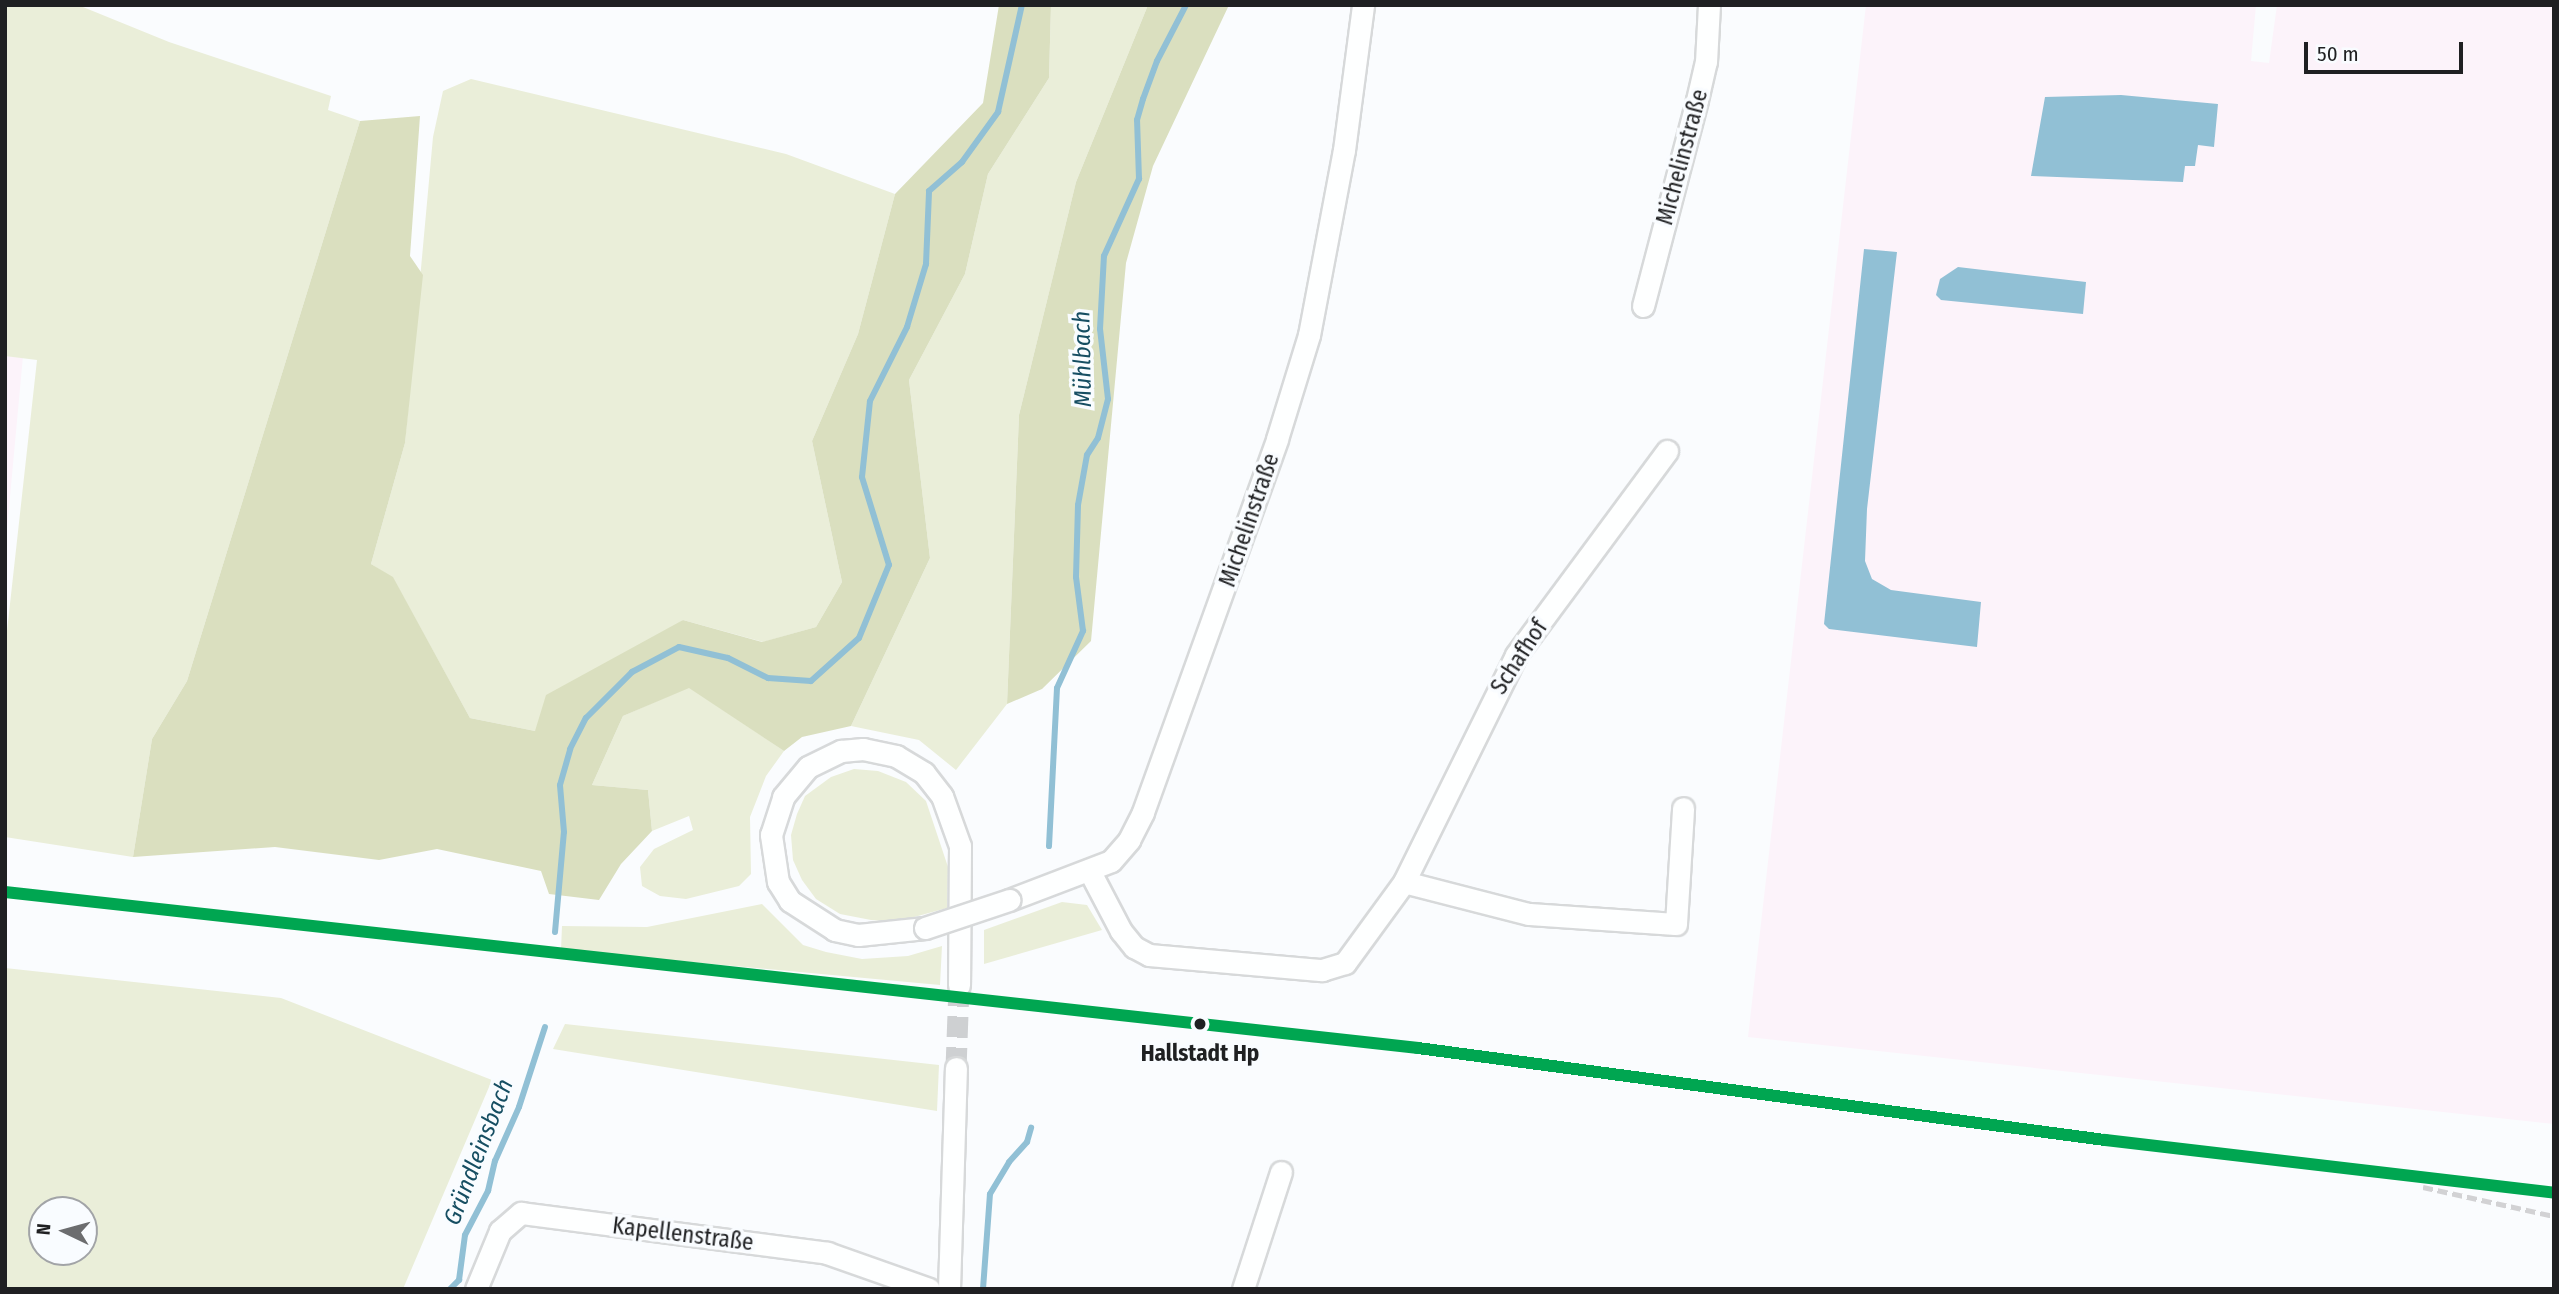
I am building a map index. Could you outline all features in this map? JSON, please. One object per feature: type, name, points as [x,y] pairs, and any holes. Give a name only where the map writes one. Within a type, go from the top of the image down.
[{"type":"street","name":"Michelinstraße","points":[[959,985],[960,846],[942,796],[924,773],[897,756],[863,749],[841,751],[808,766],[783,797],[771,835],[774,869],[790,901],[835,930],[858,935],[925,928],[1009,900],[1111,861],[1129,840],[1143,812],[1277,439],[1309,335],[1344,150],[1363,5]]},
{"type":"street","name":"Michelinstraße","points":[[1643,306],[1706,62],[1709,5]]},
{"type":"street","name":"Schafhof","points":[[1089,870],[1122,931],[1134,947],[1149,955],[1322,970],[1345,963],[1359,949],[1404,882],[1516,655],[1667,451]]},
{"type":"street","points":[[1404,882],[1529,914],[1676,924],[1682,808]]},
{"type":"street","points":[[949,1289],[956,1068]]},
{"type":"street","points":[[1243,1289],[1281,1172]]},
{"type":"street","name":"Kapellenstraße","points":[[476,1289],[500,1231],[521,1213],[827,1253],[929,1289]]},
{"type":"shaded area","points":[[1866,5],[2256,5],[2251,61],[2269,63],[2277,5],[2554,5],[2554,1124],[1748,1037]]},
{"type":"shaded area","points":[[5,356],[23,356],[5,551]]},
{"type":"green space","points":[[5,5],[78,5],[169,42],[331,96],[328,110],[360,121],[187,681],[152,739],[133,857],[5,837],[5,649],[37,360],[5,356]]},
{"type":"green space","points":[[999,5],[1051,5],[1049,78],[988,174],[965,274],[909,380],[930,558],[851,726],[802,737],[784,751],[689,688],[623,716],[592,785],[648,790],[652,831],[621,864],[599,900],[549,894],[541,871],[437,849],[379,860],[275,847],[133,857],[152,739],[187,681],[360,121],[420,116],[410,256],[423,275],[405,443],[371,564],[393,577],[470,718],[535,731],[546,695],[683,620],[762,642],[816,627],[842,582],[812,441],[858,334],[895,194],[983,103]]},
{"type":"green space","points":[[1051,5],[1148,5],[1076,182],[1019,415],[1007,704],[956,770],[919,740],[851,726],[930,558],[909,380],[965,274],[988,174],[1049,78]]},
{"type":"green space","points":[[1148,5],[1229,5],[1153,166],[1126,263],[1091,641],[1042,689],[1007,704],[1019,415],[1076,182]]},
{"type":"green space","points":[[471,79],[786,154],[895,194],[858,334],[812,441],[842,582],[816,627],[763,642],[683,620],[535,731],[470,718],[393,578],[371,564],[405,443],[433,137],[443,91]]},
{"type":"green space","points":[[689,687],[784,751],[766,776],[750,817],[751,874],[739,886],[686,899],[660,896],[642,886],[640,867],[654,849],[693,830],[689,816],[652,831],[648,790],[592,785],[623,716]]},
{"type":"green space","points":[[854,769],[878,771],[906,782],[926,801],[948,867],[947,908],[896,922],[871,920],[840,914],[816,899],[802,880],[793,860],[791,835],[805,796],[831,777]]},
{"type":"green space","points":[[1062,902],[1087,905],[1102,930],[984,964],[984,930]]},
{"type":"green space","points":[[762,904],[803,945],[826,952],[862,959],[908,956],[942,946],[940,985],[561,950],[562,926],[647,927]]},
{"type":"green space","points":[[5,968],[281,998],[492,1080],[403,1289],[5,1289]]},
{"type":"green space","points":[[565,1024],[939,1065],[937,1111],[553,1049]]},
{"type":"water","points":[[2121,95],[2218,104],[2214,147],[2198,145],[2195,166],[2185,166],[2183,182],[2031,176],[2045,97]]},
{"type":"water","points":[[1864,249],[1897,252],[1867,509],[1865,561],[1872,579],[1891,590],[1981,602],[1977,647],[1829,629],[1824,624]]},
{"type":"water","points":[[1958,267],[2086,282],[2083,314],[1941,300],[1936,295],[1940,279]]},
{"type":"waterway","name":"Gründleinsbach","points":[[555,932],[564,832],[560,785],[570,749],[586,718],[632,672],[679,647],[728,658],[768,678],[811,681],[859,638],[889,565],[862,477],[870,401],[907,327],[926,264],[929,191],[962,162],[998,112],[1022,5]]},
{"type":"waterway","name":"Mühlbach","points":[[1049,846],[1057,688],[1083,631],[1076,577],[1078,505],[1087,455],[1098,438],[1108,399],[1100,329],[1104,256],[1139,179],[1137,120],[1143,99],[1157,61],[1186,5]]},
{"type":"waterway","name":"Gründleinsbach","points":[[450,1289],[459,1280],[465,1235],[488,1191],[495,1161],[519,1107],[545,1027]]},
{"type":"waterway","name":"Mühlbach","points":[[983,1289],[990,1194],[1009,1162],[1027,1142],[1031,1128]]},
{"type":"tunnel","points":[[956,1068],[959,985]]},
{"type":"railway","points":[[2423,1187],[2554,1216]]},
{"type":"transit line","points":[[5,892],[1418,1048],[2105,1140],[2554,1193]]},
{"type":"place","name":"Hallstadt Hp","points":[[1200,1024]]}]
